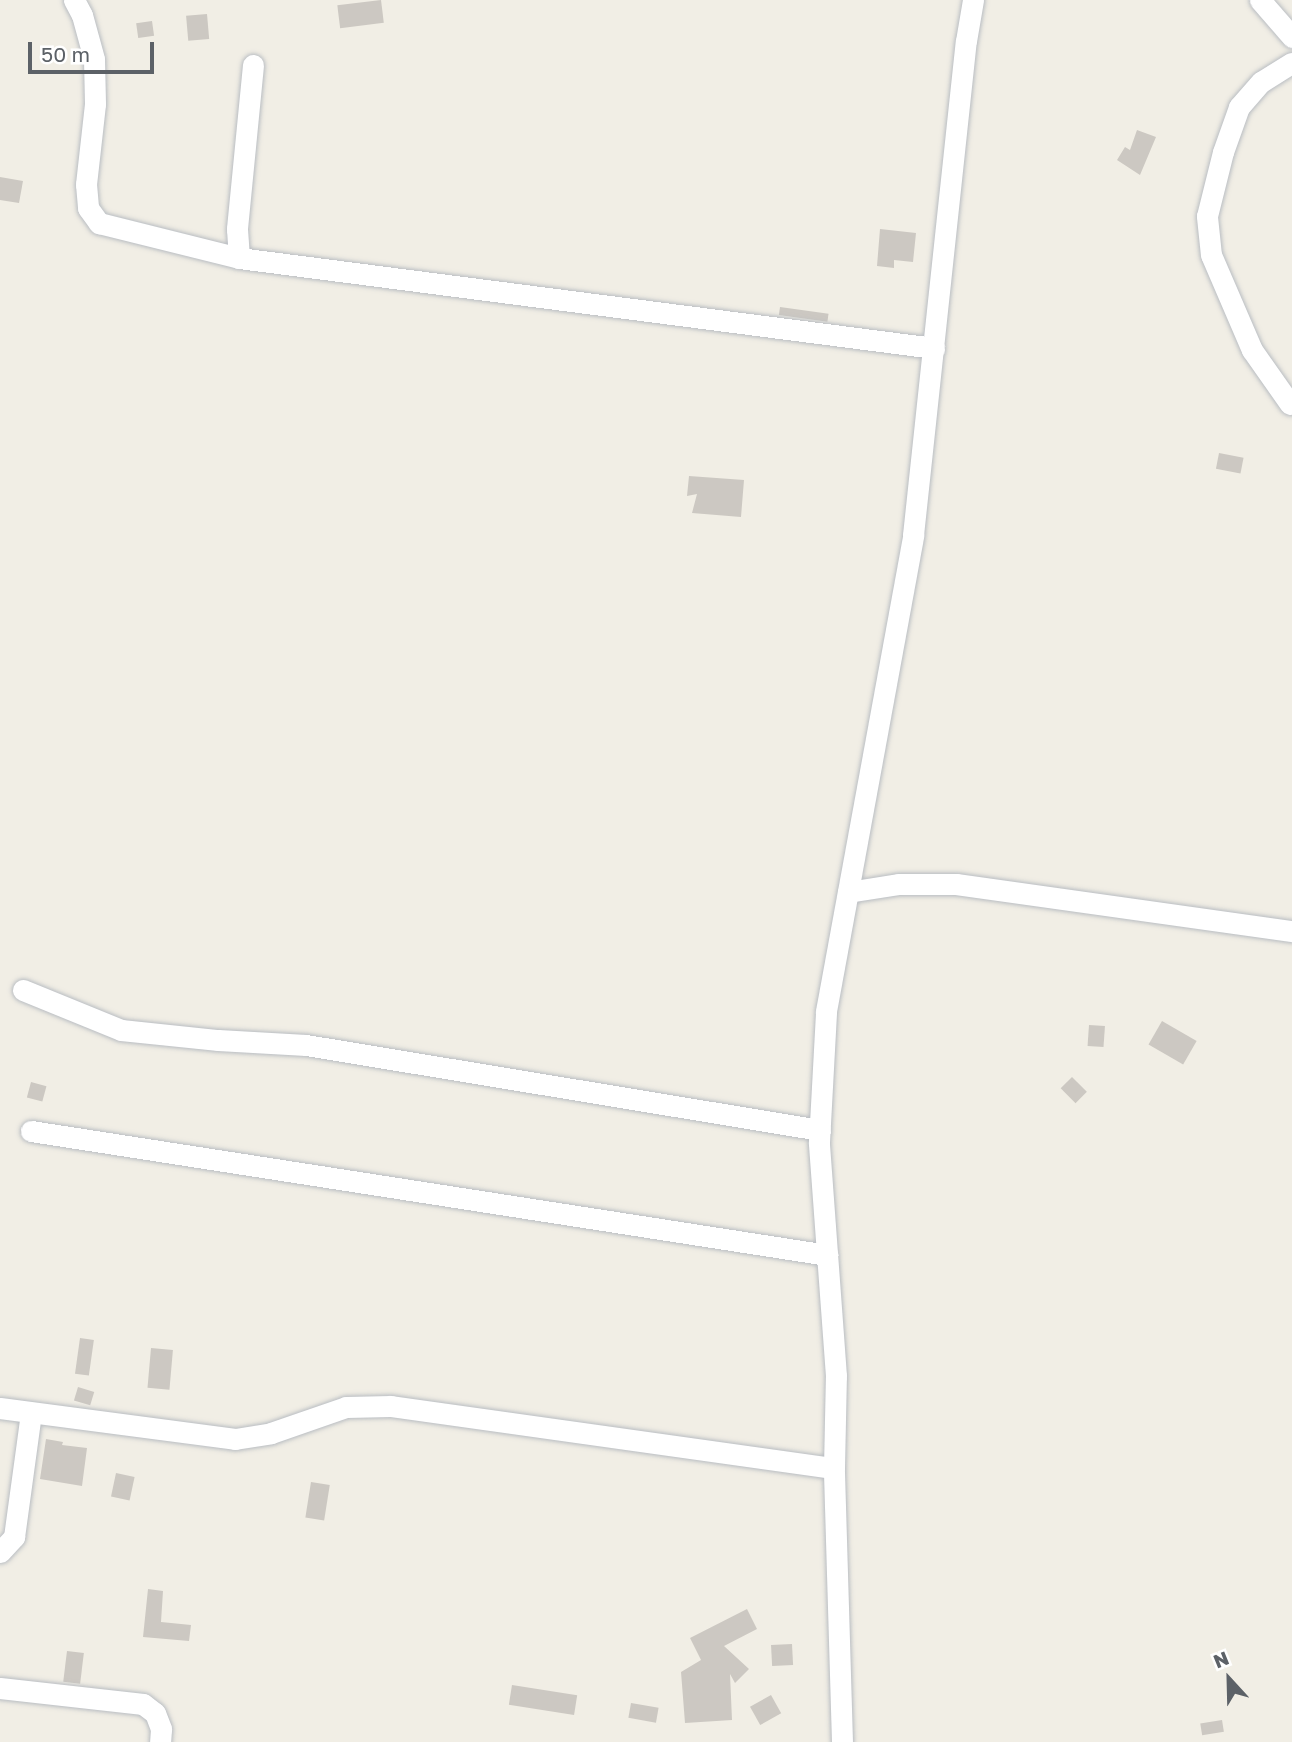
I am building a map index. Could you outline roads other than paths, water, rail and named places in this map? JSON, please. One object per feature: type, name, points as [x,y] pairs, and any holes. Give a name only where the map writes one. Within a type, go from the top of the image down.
[{"type":"street","points":[[74,0],[82,15],[94,59],[95,104],[86,184],[88,208],[99,223],[239,258],[934,348]]},
{"type":"street","points":[[842,1742],[834,1468],[836,1376],[820,1130],[825,1011],[913,535],[966,41],[973,0]]},
{"type":"street","points":[[1260,0],[1292,37]]},
{"type":"street","points":[[1290,404],[1247,338],[1211,255],[1207,216],[1223,152],[1240,107],[1261,82],[1292,63]]},
{"type":"street","points":[[239,258],[237,229],[253,65]]},
{"type":"street","points":[[848,892],[899,884],[956,884],[1292,931]]},
{"type":"street","points":[[23,990],[121,1030],[218,1040],[306,1045],[820,1130]]},
{"type":"street","points":[[32,1131],[827,1255]]},
{"type":"street","points":[[0,1408],[235,1440],[271,1433],[346,1407],[391,1406],[834,1468]]},
{"type":"street","points":[[0,1552],[14,1537],[32,1413]]},
{"type":"street","points":[[0,1688],[143,1704],[155,1713],[161,1729],[159,1742]]}]
